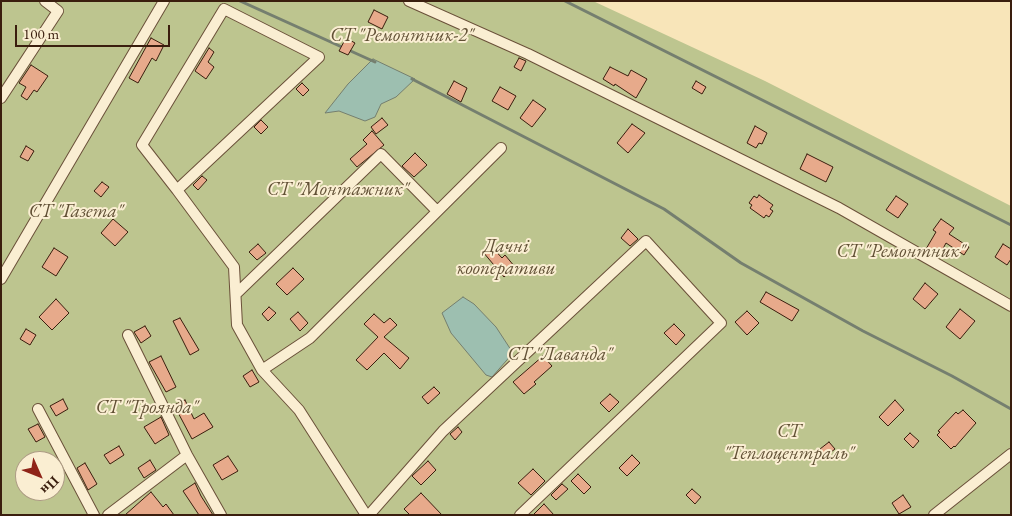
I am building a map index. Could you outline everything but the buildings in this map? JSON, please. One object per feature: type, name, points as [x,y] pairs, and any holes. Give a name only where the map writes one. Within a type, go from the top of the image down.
[{"type":"street","points":[[1,98],[58,11],[45,1]]},
{"type":"street","points":[[1,279],[164,1]]},
{"type":"street","points":[[409,1],[528,54],[839,208],[1011,306]]},
{"type":"street","points":[[177,190],[319,57],[224,9],[142,144],[234,266],[237,325],[262,370],[299,410],[368,515],[442,431],[646,241],[721,323],[520,515]]},
{"type":"street","points":[[262,370],[310,338],[501,148]]},
{"type":"street","points":[[236,294],[382,154],[437,211]]},
{"type":"street","points":[[128,335],[187,454],[220,515]]},
{"type":"street","points":[[38,409],[94,515]]},
{"type":"street","points":[[108,515],[187,454]]},
{"type":"street","points":[[934,515],[1011,454]]},
{"type":"green space","name":"Дачні кооперативи","points":[[1,1],[593,1],[765,81],[1011,206],[1011,515],[1,515]]},
{"type":"shaded area","points":[[373,59],[415,79],[396,97],[381,104],[375,117],[365,121],[339,111],[325,113],[348,84]]},
{"type":"shaded area","points":[[463,297],[474,304],[496,327],[513,353],[492,377],[486,375],[451,333],[442,313]]},
{"type":"waterway","points":[[240,1],[375,62]]},
{"type":"waterway","points":[[565,1],[1011,225]]},
{"type":"waterway","points":[[412,79],[664,209],[741,263],[863,331],[952,376],[1011,409]]},
{"type":"park label","name":"СТ \"Ремонтник-2\"","points":[[402,36]]},
{"type":"park label","name":"СТ \"Монтажник\"","points":[[338,190]]},
{"type":"park label","name":"СТ \"Газета\"","points":[[76,212]]},
{"type":"park label","name":"СТ \"Ремонтник\"","points":[[901,252]]},
{"type":"park label","name":"СТ \"Лаванда\"","points":[[560,355]]},
{"type":"park label","name":"СТ \"Троянда\"","points":[[147,408]]},
{"type":"park label","name":"СТ \"Теплоцентраль\"","points":[[789,443]]}]
